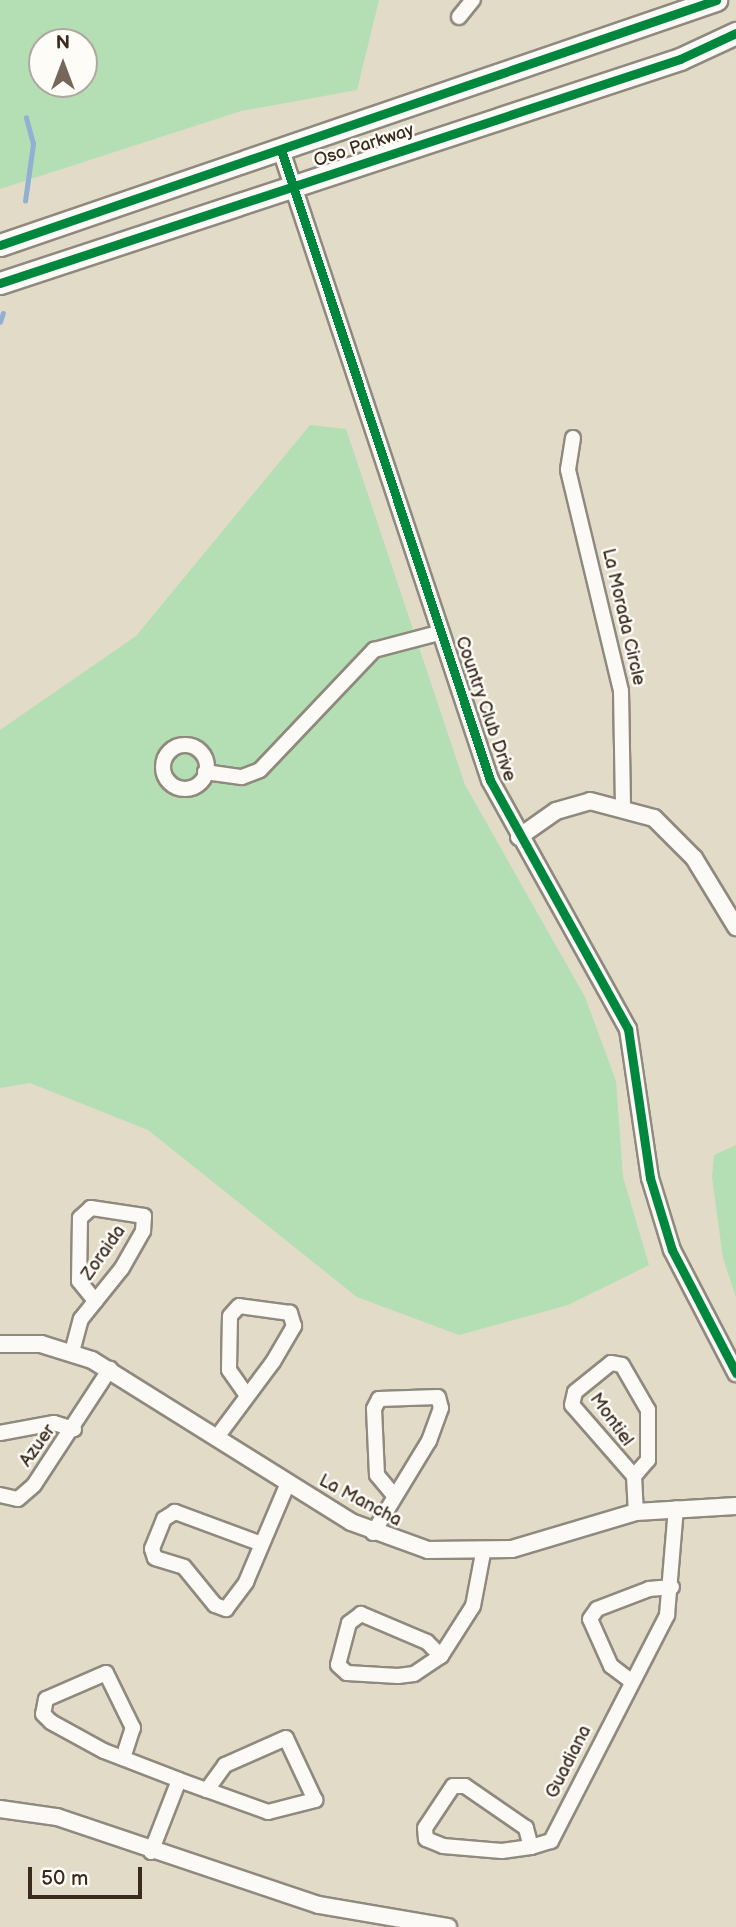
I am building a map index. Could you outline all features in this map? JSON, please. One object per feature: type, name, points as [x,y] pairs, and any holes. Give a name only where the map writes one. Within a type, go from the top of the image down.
[{"type":"main road","name":"Oso Parkway","points":[[0,245],[282,153],[716,0]]},
{"type":"main road","name":"Oso Parkway","points":[[0,283],[680,59],[736,33]]},
{"type":"street","points":[[459,17],[473,0]]},
{"type":"street","name":"Country Club Drive","points":[[282,153],[490,780],[519,837],[628,1029],[662,1220],[686,1285],[736,1373]]},
{"type":"street","name":"La Morada Circle","points":[[573,438],[568,470],[621,691],[623,807]]},
{"type":"street","points":[[205,772],[242,777],[260,769],[374,650],[442,632]]},
{"type":"street","points":[[519,837],[579,805],[623,807],[654,818],[676,835],[736,927]]},
{"type":"street","name":"Zoraida","points":[[72,1352],[95,1301],[143,1231],[144,1216],[91,1208],[80,1217],[79,1281],[95,1301]]},
{"type":"street","points":[[217,1437],[294,1326],[290,1313],[239,1306],[230,1316],[229,1370],[246,1394]]},
{"type":"street","name":"La Mancha","points":[[0,1344],[72,1352],[110,1369],[288,1483],[373,1533],[428,1550],[483,1553],[636,1512],[736,1506]]},
{"type":"street","name":"Montiel","points":[[634,1476],[648,1461],[648,1410],[622,1365],[611,1363],[575,1392],[572,1405],[634,1476],[636,1512]]},
{"type":"street","name":"Azuer","points":[[0,1495],[18,1499],[34,1485],[74,1429],[110,1369]]},
{"type":"street","points":[[373,1533],[393,1494],[429,1441],[441,1408],[438,1397],[379,1399],[374,1409],[377,1475],[393,1494]]},
{"type":"street","name":"Azuer","points":[[0,1433],[54,1423],[74,1429]]},
{"type":"street","points":[[259,1543],[175,1512],[164,1518],[152,1549],[155,1558],[184,1567],[215,1605],[226,1609],[246,1582],[259,1543],[288,1483]]},
{"type":"street","name":"Guadiana","points":[[531,1847],[551,1841],[667,1615],[672,1587],[676,1508]]},
{"type":"street","points":[[441,1656],[427,1642],[361,1614],[349,1623],[338,1664],[347,1673],[398,1676],[414,1674],[441,1656],[473,1606],[483,1553]]},
{"type":"street","points":[[631,1681],[611,1666],[590,1619],[597,1609],[649,1589],[672,1587]]},
{"type":"street","points":[[123,1758],[133,1728],[106,1673],[46,1699],[46,1718],[123,1758],[178,1780],[206,1790],[268,1812],[315,1800],[286,1738],[225,1765],[206,1790]]},
{"type":"street","points":[[150,1852],[178,1780]]},
{"type":"street","points":[[453,1786],[465,1786],[526,1828],[531,1847],[443,1846],[426,1839],[425,1828],[453,1786]]},
{"type":"street","points":[[0,1809],[57,1817],[150,1852],[319,1905],[448,1927]]},
{"type":"green space","points":[[0,0],[379,0],[357,90],[241,111],[0,189]]},
{"type":"green space","points":[[310,425],[346,429],[465,785],[585,997],[616,1081],[623,1177],[649,1265],[568,1305],[459,1335],[357,1297],[148,1130],[30,1083],[0,1088],[0,730],[136,636]]},
{"type":"green space","points":[[736,1145],[736,1297],[723,1258],[712,1177],[714,1155]]},
{"type":"waterway","points":[[25,201],[33,144],[26,118]]},
{"type":"waterway","points":[[0,322],[3,313]]},
{"type":"cycle path","points":[[0,245],[716,0]]},
{"type":"cycle path","points":[[0,283],[680,59],[736,33]]},
{"type":"cycle path","points":[[282,153],[490,780],[628,1029],[650,1178],[672,1250],[736,1373]]}]
